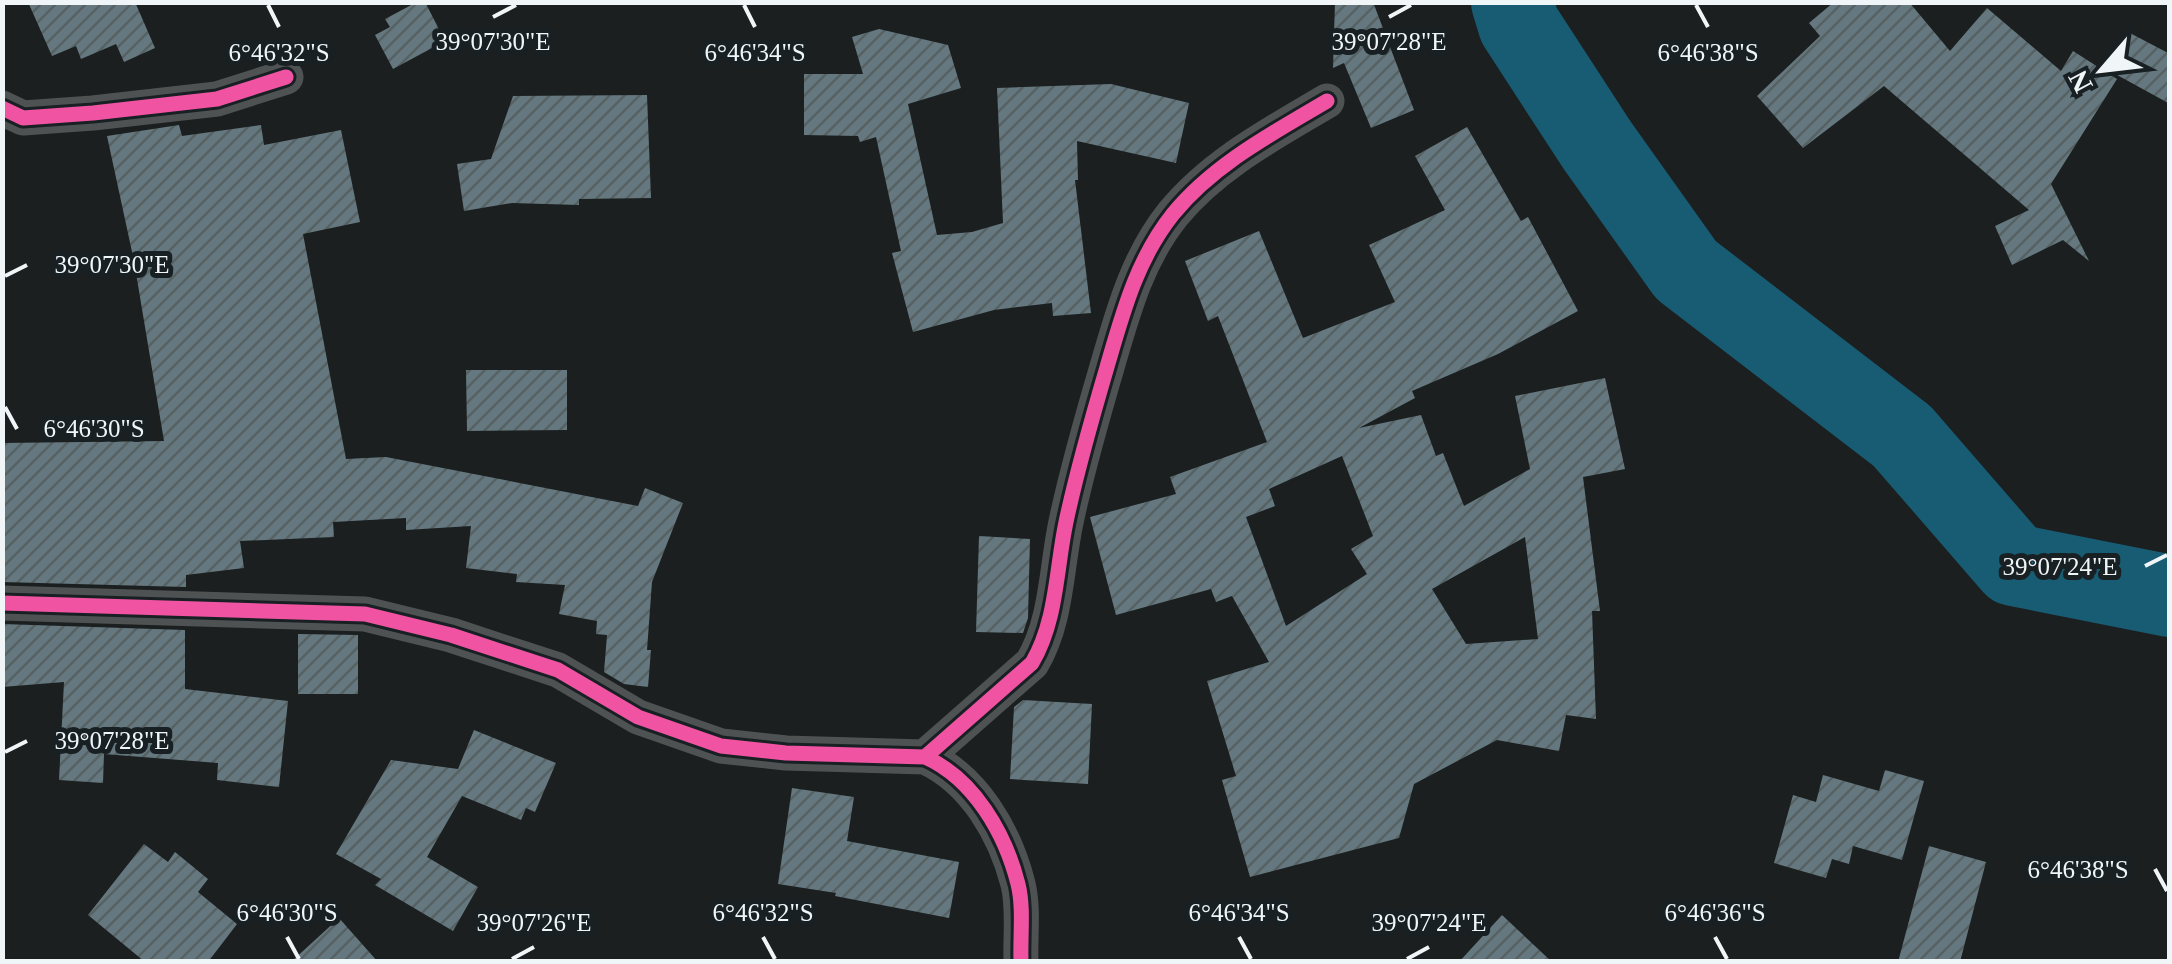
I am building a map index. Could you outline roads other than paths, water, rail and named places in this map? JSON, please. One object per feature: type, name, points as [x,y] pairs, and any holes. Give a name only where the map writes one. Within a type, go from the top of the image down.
[{"type":"street","points":[[2,108],[23,118],[93,113],[217,99],[286,77]]},
{"type":"street","points":[[925,757],[1032,663],[1041,648],[1081,456],[1132,282],[1150,248],[1174,214],[1204,183],[1235,158],[1327,101]]},
{"type":"street","points":[[2,604],[365,614],[451,635],[558,670],[638,717],[721,746],[786,753],[925,757],[944,766],[988,810],[1018,886],[1021,962]]},
{"type":"waterway","points":[[1512,2],[1519,25],[1597,145],[1686,270],[1902,436],[2014,565],[2170,596]]}]
